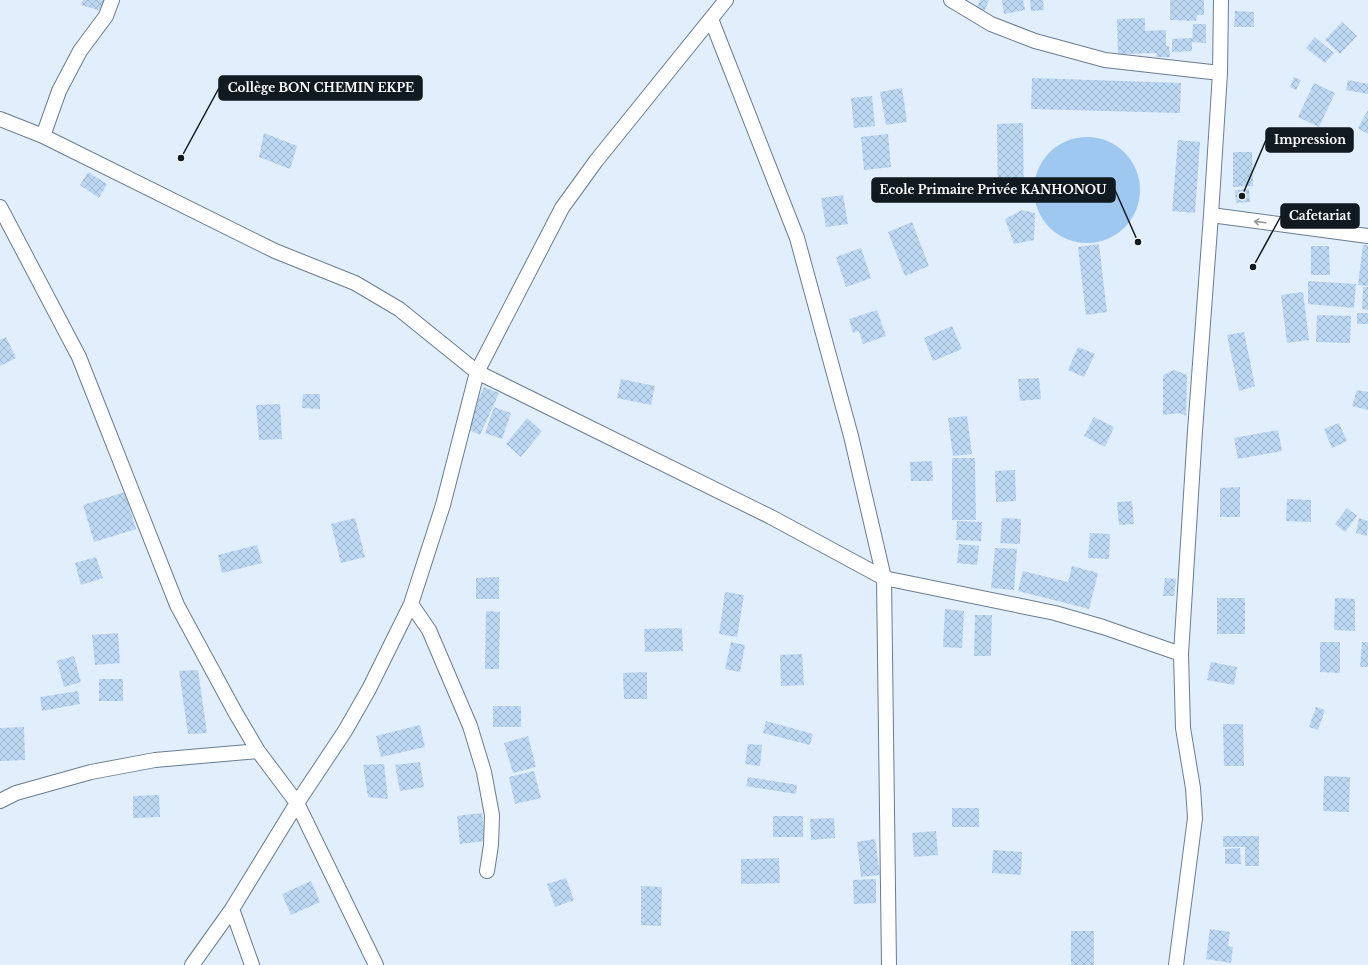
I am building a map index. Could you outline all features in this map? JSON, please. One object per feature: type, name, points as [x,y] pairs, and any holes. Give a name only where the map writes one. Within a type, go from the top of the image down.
[{"type":"street","points":[[43,136],[59,91],[80,51],[106,16],[112,0]]},
{"type":"street","points":[[192,965],[232,909],[297,803],[345,731],[369,689],[411,604],[443,505],[477,372],[562,208],[596,161],[726,0]]},
{"type":"street","points":[[951,0],[991,24],[1034,41],[1105,60],[1220,73]]},
{"type":"street","points":[[1176,965],[1195,818],[1193,788],[1183,728],[1181,654],[1195,430],[1212,215],[1220,73],[1221,0]]},
{"type":"street","points":[[711,19],[797,238],[851,436],[884,578],[889,965]]},
{"type":"street","points":[[0,119],[43,136],[275,251],[355,283],[399,309],[477,372],[771,517],[884,578],[1055,613],[1103,627],[1181,654]]},
{"type":"street","points":[[0,207],[79,357],[177,605],[231,705],[258,751],[297,803],[376,965]]},
{"type":"street","points":[[1212,215],[1368,236]]},
{"type":"street","points":[[411,604],[429,630],[470,726],[484,772],[492,815],[491,845],[487,871]]},
{"type":"street","points":[[0,801],[16,792],[91,772],[155,760],[258,751]]},
{"type":"street","points":[[232,909],[252,965]]},
{"type":"shaded area","points":[[1087,137],[1107,141],[1124,153],[1136,170],[1140,190],[1136,210],[1124,227],[1107,239],[1087,243],[1067,239],[1050,227],[1038,210],[1034,190],[1038,170],[1050,153],[1067,141]]},
{"type":"building","points":[[83,0],[109,0],[105,12],[81,5]]},
{"type":"building","points":[[980,0],[989,0],[984,12],[976,9]]},
{"type":"building","points":[[1002,0],[1023,0],[1025,10],[1004,14]]},
{"type":"building","points":[[1030,0],[1043,0],[1044,10],[1031,11]]},
{"type":"building","points":[[1170,0],[1204,0],[1204,15],[1197,15],[1196,21],[1170,20]]},
{"type":"building","points":[[1235,11],[1254,12],[1254,27],[1234,27]]},
{"type":"building","points":[[1145,18],[1145,31],[1166,30],[1166,46],[1169,46],[1170,57],[1156,57],[1157,53],[1118,54],[1117,19]]},
{"type":"building","points":[[1342,22],[1357,36],[1340,54],[1325,40]]},
{"type":"building","points":[[1193,24],[1206,24],[1206,43],[1192,42]]},
{"type":"building","points":[[1315,37],[1334,53],[1325,63],[1306,48]]},
{"type":"building","points":[[1192,38],[1192,51],[1172,52],[1172,39]]},
{"type":"building","points":[[1294,77],[1301,80],[1296,90],[1290,87]]},
{"type":"building","points":[[1032,78],[1181,83],[1180,113],[1031,109]]},
{"type":"building","points":[[1348,80],[1368,84],[1368,94],[1346,90]]},
{"type":"building","points":[[1314,83],[1335,93],[1319,127],[1298,117]]},
{"type":"building","points":[[902,88],[907,122],[886,125],[880,92]]},
{"type":"building","points":[[872,96],[875,126],[854,128],[851,98]]},
{"type":"building","points":[[1368,110],[1368,134],[1358,128]]},
{"type":"building","points":[[1023,123],[1024,201],[998,202],[997,124]]},
{"type":"building","points":[[264,133],[297,146],[290,169],[259,157]]},
{"type":"building","points":[[888,134],[891,167],[864,170],[861,137]]},
{"type":"building","points":[[1178,140],[1200,142],[1195,213],[1172,211]]},
{"type":"building","points":[[1233,152],[1252,152],[1253,186],[1233,187]]},
{"type":"building","points":[[88,172],[107,184],[99,198],[80,185]]},
{"type":"building","points":[[1249,189],[1250,202],[1236,203],[1235,190]]},
{"type":"building","points":[[843,195],[848,224],[826,227],[821,198]]},
{"type":"building","points":[[1022,210],[1035,213],[1034,240],[1014,244],[1005,219]]},
{"type":"building","points":[[912,222],[929,266],[905,276],[888,232]]},
{"type":"building","points":[[1099,244],[1107,312],[1086,315],[1078,247]]},
{"type":"building","points":[[1363,245],[1368,245],[1368,286],[1358,285]]},
{"type":"building","points":[[1311,246],[1329,246],[1330,275],[1311,275]]},
{"type":"building","points":[[861,248],[871,278],[846,287],[836,257]]},
{"type":"building","points":[[1308,281],[1356,284],[1354,308],[1308,304]]},
{"type":"building","points":[[1363,287],[1368,287],[1368,310],[1362,309]]},
{"type":"building","points":[[1303,292],[1309,340],[1287,343],[1281,295]]},
{"type":"building","points":[[877,310],[886,336],[863,344],[859,331],[853,333],[849,319]]},
{"type":"building","points":[[1357,313],[1368,313],[1368,324],[1357,324]]},
{"type":"building","points":[[1317,315],[1351,316],[1350,343],[1316,342]]},
{"type":"building","points":[[952,326],[962,349],[933,361],[924,338]]},
{"type":"building","points":[[1244,332],[1255,386],[1239,391],[1227,335]]},
{"type":"building","points":[[6,337],[16,358],[0,366],[0,340]]},
{"type":"building","points":[[1078,347],[1095,354],[1084,377],[1068,370]]},
{"type":"building","points":[[1174,370],[1187,375],[1186,416],[1180,413],[1163,415],[1163,375]]},
{"type":"building","points":[[1039,378],[1041,399],[1020,401],[1018,379]]},
{"type":"building","points":[[621,379],[655,386],[651,405],[617,398]]},
{"type":"building","points":[[484,387],[499,393],[480,435],[465,428]]},
{"type":"building","points":[[1357,390],[1368,392],[1368,410],[1352,406]]},
{"type":"building","points":[[303,394],[320,394],[320,409],[302,408]]},
{"type":"building","points":[[280,404],[282,439],[259,440],[256,405]]},
{"type":"building","points":[[494,407],[511,413],[502,439],[485,433]]},
{"type":"building","points":[[967,416],[972,454],[953,456],[948,418]]},
{"type":"building","points":[[1094,417],[1114,427],[1105,447],[1084,436]]},
{"type":"building","points":[[527,418],[542,431],[521,457],[506,444]]},
{"type":"building","points":[[1339,423],[1347,441],[1332,448],[1324,429]]},
{"type":"building","points":[[1278,430],[1282,451],[1238,459],[1234,438]]},
{"type":"building","points":[[952,458],[975,458],[976,520],[952,520]]},
{"type":"building","points":[[932,461],[933,481],[911,481],[910,462]]},
{"type":"building","points":[[1015,470],[1016,501],[996,502],[995,471]]},
{"type":"building","points":[[1240,487],[1240,517],[1220,517],[1220,488]]},
{"type":"building","points":[[125,492],[136,529],[94,542],[83,505]]},
{"type":"building","points":[[1287,499],[1311,500],[1311,522],[1286,521]]},
{"type":"building","points":[[1132,501],[1134,524],[1119,525],[1117,502]]},
{"type":"building","points":[[1347,508],[1357,516],[1345,532],[1335,524]]},
{"type":"building","points":[[355,518],[365,557],[341,563],[331,524]]},
{"type":"building","points":[[1002,518],[1021,519],[1020,544],[1000,543]]},
{"type":"building","points":[[1359,518],[1368,521],[1367,536],[1356,533]]},
{"type":"building","points":[[957,521],[982,522],[981,541],[956,540]]},
{"type":"building","points":[[1090,533],[1110,534],[1109,559],[1088,558]]},
{"type":"building","points":[[959,544],[979,546],[977,565],[957,563]]},
{"type":"building","points":[[257,545],[262,563],[222,573],[218,555]]},
{"type":"building","points":[[995,548],[1017,549],[1014,590],[991,588]]},
{"type":"building","points":[[96,557],[103,578],[81,585],[75,563]]},
{"type":"building","points":[[1072,566],[1098,573],[1089,609],[1018,591],[1023,571],[1068,582]]},
{"type":"building","points":[[499,577],[499,599],[476,599],[476,578]]},
{"type":"building","points":[[1165,578],[1176,579],[1174,596],[1163,596]]},
{"type":"building","points":[[725,592],[744,595],[737,637],[719,634]]},
{"type":"building","points":[[1217,598],[1245,598],[1245,634],[1217,634]]},
{"type":"building","points":[[1335,598],[1355,599],[1355,631],[1334,630]]},
{"type":"building","points":[[945,609],[964,611],[962,648],[943,647]]},
{"type":"building","points":[[486,611],[500,612],[499,669],[485,669]]},
{"type":"building","points":[[975,615],[992,615],[991,656],[974,656]]},
{"type":"building","points":[[682,628],[683,651],[645,652],[644,629]]},
{"type":"building","points":[[118,633],[120,663],[95,665],[92,635]]},
{"type":"building","points":[[731,642],[745,645],[740,672],[725,669]]},
{"type":"building","points":[[1320,642],[1340,642],[1340,673],[1320,672]]},
{"type":"building","points":[[1362,642],[1368,642],[1368,667],[1360,667]]},
{"type":"building","points":[[802,654],[804,685],[781,686],[780,655]]},
{"type":"building","points":[[74,656],[81,682],[64,687],[57,661]]},
{"type":"building","points":[[1211,662],[1237,667],[1234,685],[1207,680]]},
{"type":"building","points":[[198,670],[207,733],[188,734],[179,671]]},
{"type":"building","points":[[647,672],[647,699],[624,699],[623,673]]},
{"type":"building","points":[[99,679],[123,679],[123,701],[99,701]]},
{"type":"building","points":[[78,691],[80,704],[42,711],[40,697]]},
{"type":"building","points":[[493,706],[521,706],[521,727],[493,727]]},
{"type":"building","points":[[1316,707],[1325,710],[1318,730],[1309,727]]},
{"type":"building","points":[[766,721],[813,734],[810,745],[763,733]]},
{"type":"building","points":[[1223,724],[1243,724],[1244,766],[1224,766]]},
{"type":"building","points":[[420,725],[425,747],[381,757],[376,736]]},
{"type":"building","points":[[24,727],[25,760],[0,761],[0,728]]},
{"type":"building","points":[[528,736],[536,767],[513,773],[504,743]]},
{"type":"building","points":[[748,744],[762,745],[760,766],[745,764]]},
{"type":"building","points":[[420,762],[424,787],[400,791],[395,765]]},
{"type":"building","points":[[384,764],[388,799],[368,797],[363,765]]},
{"type":"building","points":[[534,771],[541,798],[515,804],[509,777]]},
{"type":"building","points":[[1324,776],[1350,777],[1349,812],[1323,811]]},
{"type":"building","points":[[748,777],[797,785],[796,794],[746,786]]},
{"type":"building","points":[[159,795],[160,817],[133,818],[133,796]]},
{"type":"building","points":[[952,808],[979,808],[979,827],[952,827]]},
{"type":"building","points":[[482,813],[485,841],[460,844],[457,816]]},
{"type":"building","points":[[773,816],[803,816],[803,837],[773,837]]},
{"type":"building","points":[[834,818],[835,838],[811,840],[810,819]]},
{"type":"building","points":[[936,831],[938,855],[914,857],[912,833]]},
{"type":"building","points":[[1223,836],[1259,836],[1259,866],[1245,866],[1245,847],[1223,847]]},
{"type":"building","points":[[875,839],[880,875],[861,877],[857,842]]},
{"type":"building","points":[[1240,848],[1241,864],[1225,864],[1225,849]]},
{"type":"building","points":[[993,850],[1022,852],[1021,875],[992,873]]},
{"type":"building","points":[[779,858],[780,883],[741,884],[741,859]]},
{"type":"building","points":[[566,878],[574,900],[555,907],[547,884]]},
{"type":"building","points":[[876,879],[876,903],[854,904],[853,880]]},
{"type":"building","points":[[311,881],[320,902],[291,915],[282,894]]},
{"type":"building","points":[[641,886],[662,887],[661,926],[641,925]]},
{"type":"building","points":[[1210,929],[1230,932],[1228,946],[1233,947],[1231,963],[1206,959]]},
{"type":"building","points":[[1071,931],[1094,931],[1094,965],[1071,965]]},
{"type":"place","name":"Collège BON CHEMIN EKPE","points":[[181,158]]},
{"type":"place","name":"Impression","points":[[1242,196]]},
{"type":"place","name":"Ecole Primaire Privée KANHONOU","points":[[1138,242]]},
{"type":"place","name":"Cafetariat","points":[[1253,267]]}]
